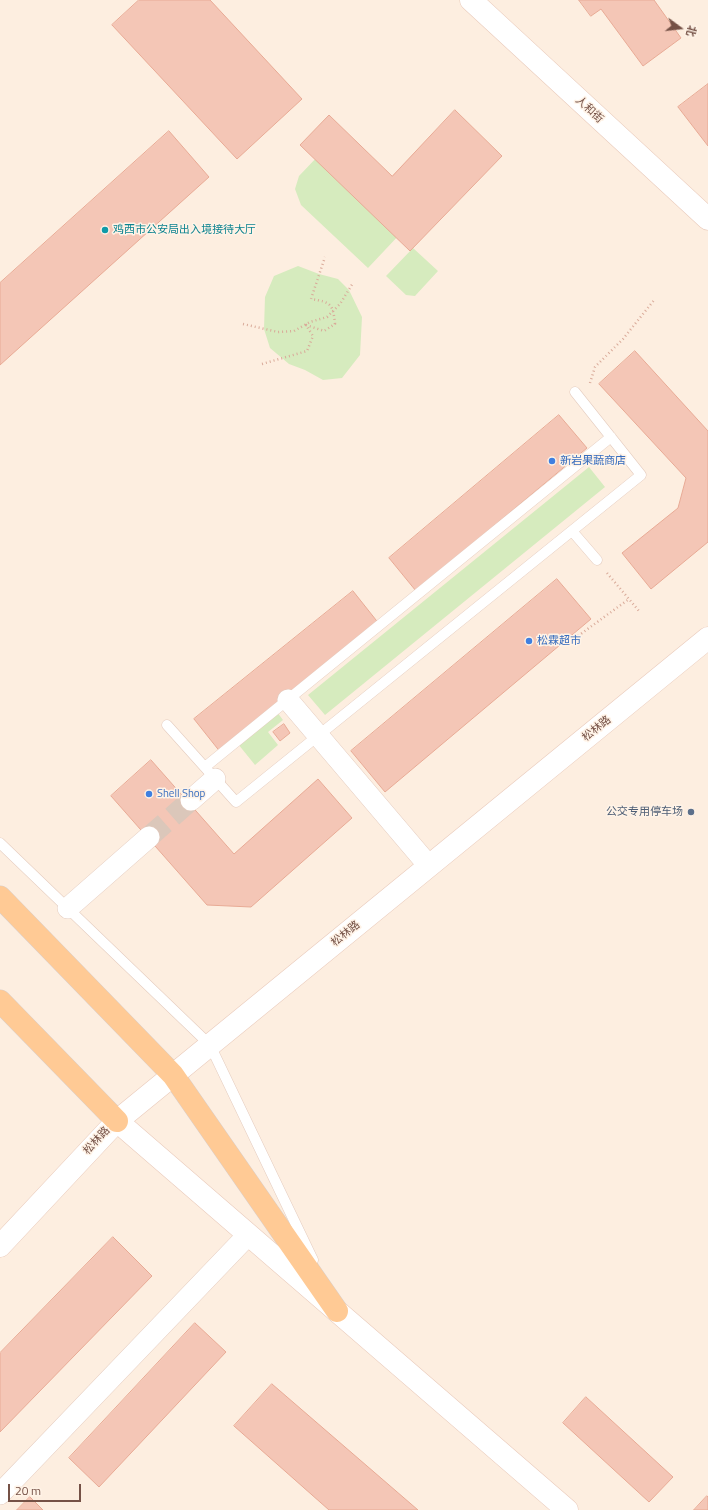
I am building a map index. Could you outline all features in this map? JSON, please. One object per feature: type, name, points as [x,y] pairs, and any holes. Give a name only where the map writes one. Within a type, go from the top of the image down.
[{"type":"main road","points":[[0,897],[173,1075],[337,1311]]},
{"type":"main road","points":[[0,1001],[117,1121]]},
{"type":"street","name":"人和街","points":[[471,0],[708,219]]},
{"type":"street","name":"松林路","points":[[0,1246],[117,1121],[708,638]]},
{"type":"street","points":[[288,700],[429,866]]},
{"type":"street","points":[[191,800],[210,773]]},
{"type":"street","points":[[68,908],[149,837]]},
{"type":"street","points":[[117,1121],[566,1510]]},
{"type":"street","points":[[0,1494],[248,1235]]},
{"type":"lane","points":[[167,725],[236,802],[641,475],[575,392]]},
{"type":"lane","points":[[210,773],[288,700],[611,437]]},
{"type":"lane","points":[[572,531],[597,560]]},
{"type":"lane","points":[[0,843],[210,1045],[337,1311]]},
{"type":"path","points":[[306,325],[324,331],[335,324],[334,311],[325,302],[311,299],[325,257]]},
{"type":"path","points":[[243,324],[278,332],[294,332],[306,325],[327,317],[340,304],[353,283]]},
{"type":"path","points":[[584,403],[595,367],[623,339],[655,299]]},
{"type":"path","points":[[262,364],[307,350],[313,336],[306,325]]},
{"type":"path","points":[[597,560],[639,611]]},
{"type":"path","points":[[578,636],[629,599]]},
{"type":"green space","points":[[319,155],[401,233],[368,268],[301,205],[295,189],[299,176]]},
{"type":"green space","points":[[413,248],[438,271],[415,296],[406,295],[386,276]]},
{"type":"green space","points":[[298,266],[338,279],[349,290],[362,317],[360,355],[342,378],[323,380],[305,370],[289,364],[270,348],[264,329],[265,297],[274,276]]},
{"type":"green space","points":[[589,467],[605,487],[325,715],[308,695]]},
{"type":"green space","points":[[277,712],[283,720],[268,732],[278,745],[255,765],[238,744]]},
{"type":"building","points":[[139,0],[210,0],[302,99],[237,159],[112,25]]},
{"type":"building","points":[[579,0],[654,0],[681,38],[643,66],[601,9],[591,16]]},
{"type":"building","points":[[708,84],[708,146],[678,107]]},
{"type":"building","points":[[455,110],[502,156],[410,251],[300,145],[329,115],[392,176]]},
{"type":"building","name":"鸡西市公安局出入境接待大厅","points":[[169,131],[209,177],[0,365],[0,283]]},
{"type":"building","points":[[635,351],[708,431],[708,542],[651,589],[622,553],[678,508],[686,478],[599,384]]},
{"type":"building","points":[[559,415],[587,448],[416,591],[389,558]]},
{"type":"building","points":[[557,579],[591,619],[385,792],[351,751]]},
{"type":"building","points":[[353,591],[380,625],[221,753],[194,719]]},
{"type":"building","points":[[284,724],[290,733],[280,741],[273,732]]},
{"type":"building","points":[[151,760],[234,854],[318,779],[352,818],[251,907],[207,905],[111,796]]},
{"type":"building","points":[[113,1237],[152,1276],[0,1432],[0,1353]]},
{"type":"building","points":[[195,1323],[226,1352],[99,1487],[69,1458]]},
{"type":"building","points":[[272,1384],[418,1510],[329,1510],[234,1426]]},
{"type":"building","points":[[586,1397],[673,1477],[649,1502],[563,1423]]},
{"type":"building","points":[[707,1496],[708,1510],[694,1510]]},
{"type":"building","points":[[30,1497],[43,1510],[17,1510]]},
{"type":"tunnel","points":[[149,837],[191,800]]},
{"type":"place","name":"鸡西市公安局出入境接待大厅","points":[[105,230]]},
{"type":"place","name":"新岩果蔬商店","points":[[552,461]]},
{"type":"place","name":"松霖超市","points":[[529,641]]},
{"type":"place","name":"Shell Shop","points":[[149,794]]},
{"type":"place","name":"公交专用停车场","points":[[691,812]]}]
